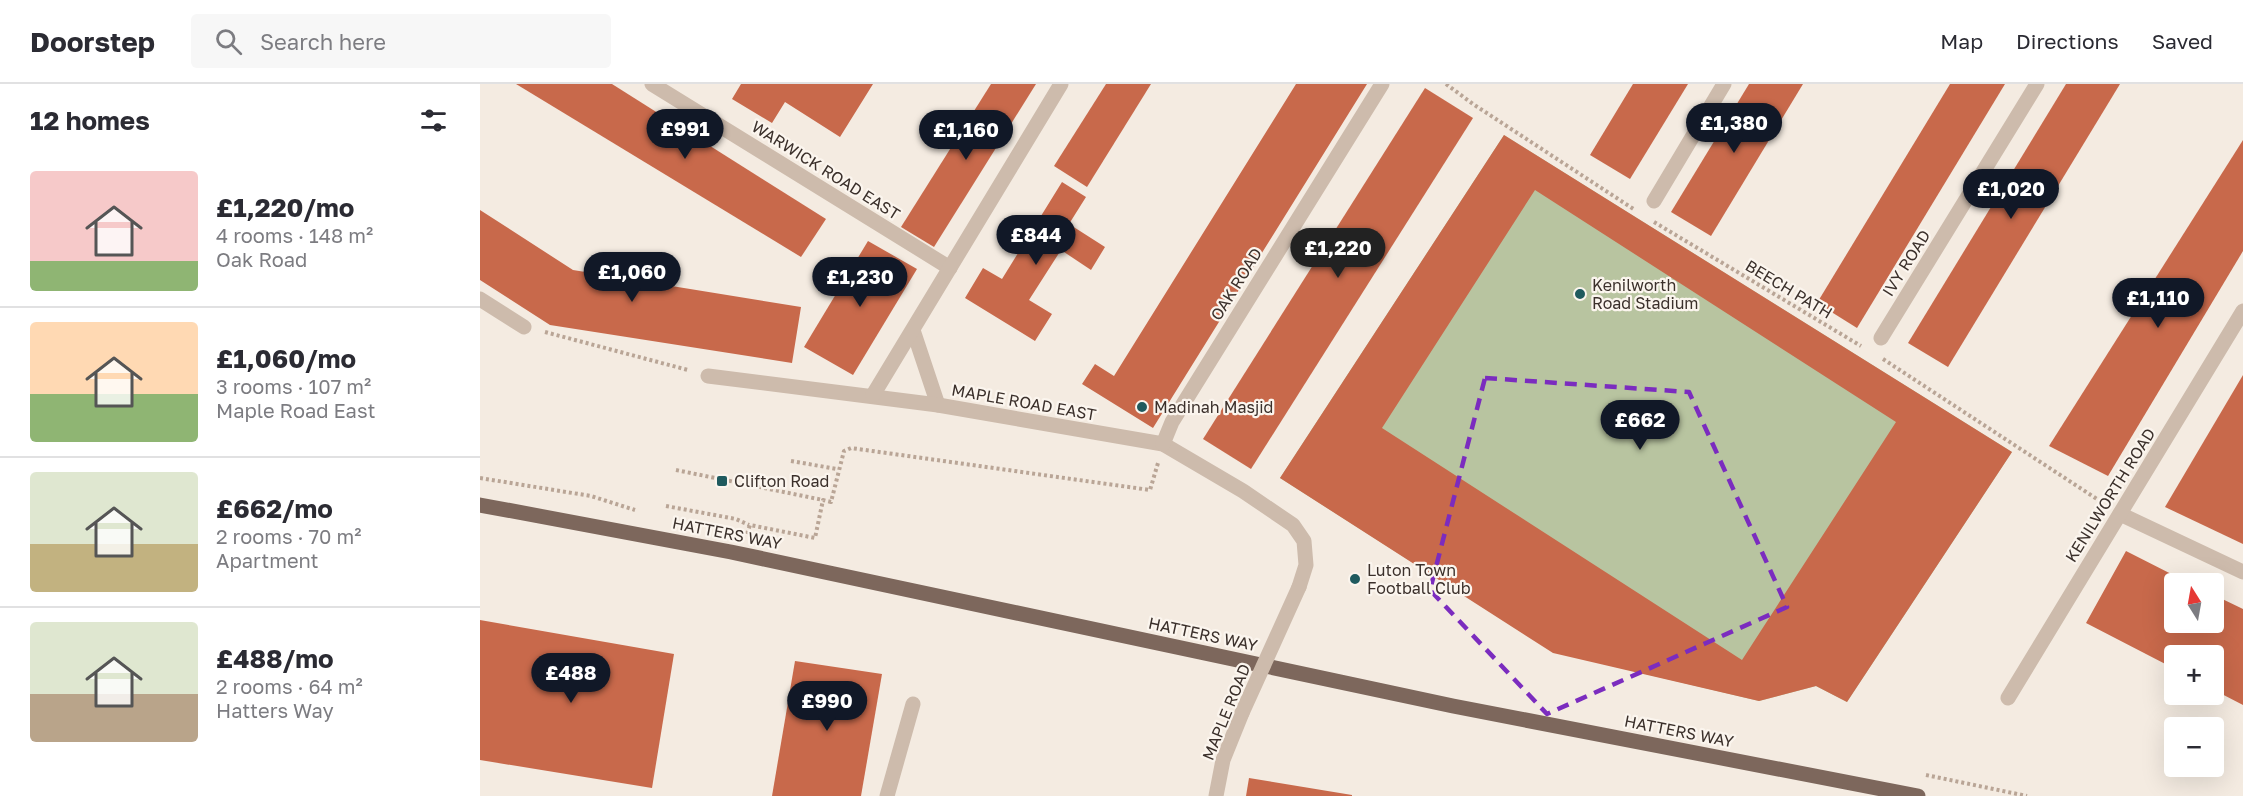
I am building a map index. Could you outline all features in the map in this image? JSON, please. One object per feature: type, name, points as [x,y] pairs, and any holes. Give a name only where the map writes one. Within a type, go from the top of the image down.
[{"type":"main road","name":"HATTERS WAY","points":[[480,505],[742,554],[1452,706],[1918,796]]},
{"type":"street","name":"WARWICK ROAD EAST","points":[[652,84],[950,268]]},
{"type":"street","points":[[873,395],[1061,84]]},
{"type":"street","name":"OAK ROAD","points":[[1163,444],[1172,422],[1382,84]]},
{"type":"street","points":[[1654,201],[1724,84]]},
{"type":"street","name":"IVY ROAD","points":[[1881,338],[2037,84]]},
{"type":"street","points":[[480,299],[524,327]]},
{"type":"street","name":"KENILWORTH ROAD","points":[[2008,698],[2243,311]]},
{"type":"street","points":[[913,330],[938,405]]},
{"type":"street","name":"MAPLE ROAD EAST","points":[[708,376],[873,395],[1163,444],[1243,491],[1293,525],[1304,541]]},
{"type":"street","points":[[2120,514],[2243,572]]},
{"type":"street","name":"MAPLE ROAD","points":[[1216,796],[1223,760],[1299,588],[1306,566],[1304,541]]},
{"type":"street","points":[[887,796],[913,704]]},
{"type":"path","points":[[1446,84],[1637,211]]},
{"type":"path","name":"BEECH PATH","points":[[1647,218],[1863,347]]},
{"type":"path","points":[[524,327],[708,376]]},
{"type":"path","points":[[1873,353],[2120,514]]},
{"type":"path","points":[[676,470],[831,502],[837,469],[844,451],[851,448],[1150,490],[1163,444]]},
{"type":"path","points":[[791,461],[837,469]]},
{"type":"path","points":[[666,506],[736,519],[750,525],[815,538],[823,500]]},
{"type":"path","points":[[747,535],[750,525]]},
{"type":"highlighted area","points":[[1485,378],[1689,392],[1787,607],[1547,714],[1430,590]]},
{"type":"green space","name":"Kenilworth Road Stadium","points":[[1504,135],[2012,452],[1847,702],[1816,686],[1759,701],[1553,652],[1280,478]]},
{"type":"building","points":[[516,84],[612,84],[826,219],[801,257]]},
{"type":"building","points":[[741,84],[873,84],[840,137],[785,102],[772,123],[732,99]]},
{"type":"building","points":[[991,84],[1036,84],[934,247],[901,227]]},
{"type":"building","points":[[1106,84],[1151,84],[1087,187],[1054,166]]},
{"type":"building","points":[[1296,84],[1367,84],[1153,428],[1082,384],[1095,364],[1114,376]]},
{"type":"building","points":[[1633,84],[1688,84],[1630,179],[1590,155]]},
{"type":"building","points":[[1749,84],[1803,84],[1711,236],[1671,212]]},
{"type":"building","points":[[1950,84],[2005,84],[1857,328],[1817,303]]},
{"type":"building","points":[[2066,84],[2120,84],[1948,367],[1908,343]]},
{"type":"building","points":[[1425,88],[1473,118],[1251,469],[1203,439]]},
{"type":"building","points":[[1504,135],[2012,452],[1847,702],[1816,686],[1759,701],[1553,653],[1280,478]],"holes":[[[1535,190],[1896,422],[1742,660],[1382,428]]]},
{"type":"building","points":[[2243,140],[2243,251],[2108,476],[2049,446]]},
{"type":"building","points":[[1062,182],[1086,197],[1069,224],[1105,247],[1091,270],[1061,250],[1029,300],[1052,314],[1035,341],[965,298],[983,268],[1002,279]]},
{"type":"building","points":[[480,210],[573,270],[801,307],[792,363],[550,325],[480,280]]},
{"type":"building","points":[[868,241],[917,269],[853,375],[804,347]]},
{"type":"building","points":[[2243,375],[2243,544],[2165,507]]},
{"type":"building","points":[[2126,551],[2169,573],[2164,573],[2164,633],[2224,633],[2224,600],[2243,609],[2243,705],[2224,695],[2224,645],[2164,645],[2164,663],[2086,623]]},
{"type":"building","points":[[480,620],[674,654],[652,788],[480,760]]},
{"type":"building","points":[[795,661],[882,674],[861,796],[772,796]]},
{"type":"building","points":[[1249,778],[1352,795],[1352,796],[1246,796]]},
{"type":"place","name":"Kenilworth Road Stadium","points":[[1580,294]]},
{"type":"place","name":"Madinah Masjid","points":[[1142,407]]},
{"type":"place","name":"Clifton Road","points":[[722,481]]},
{"type":"place","name":"Luton Town Football Club","points":[[1355,579]]}]
